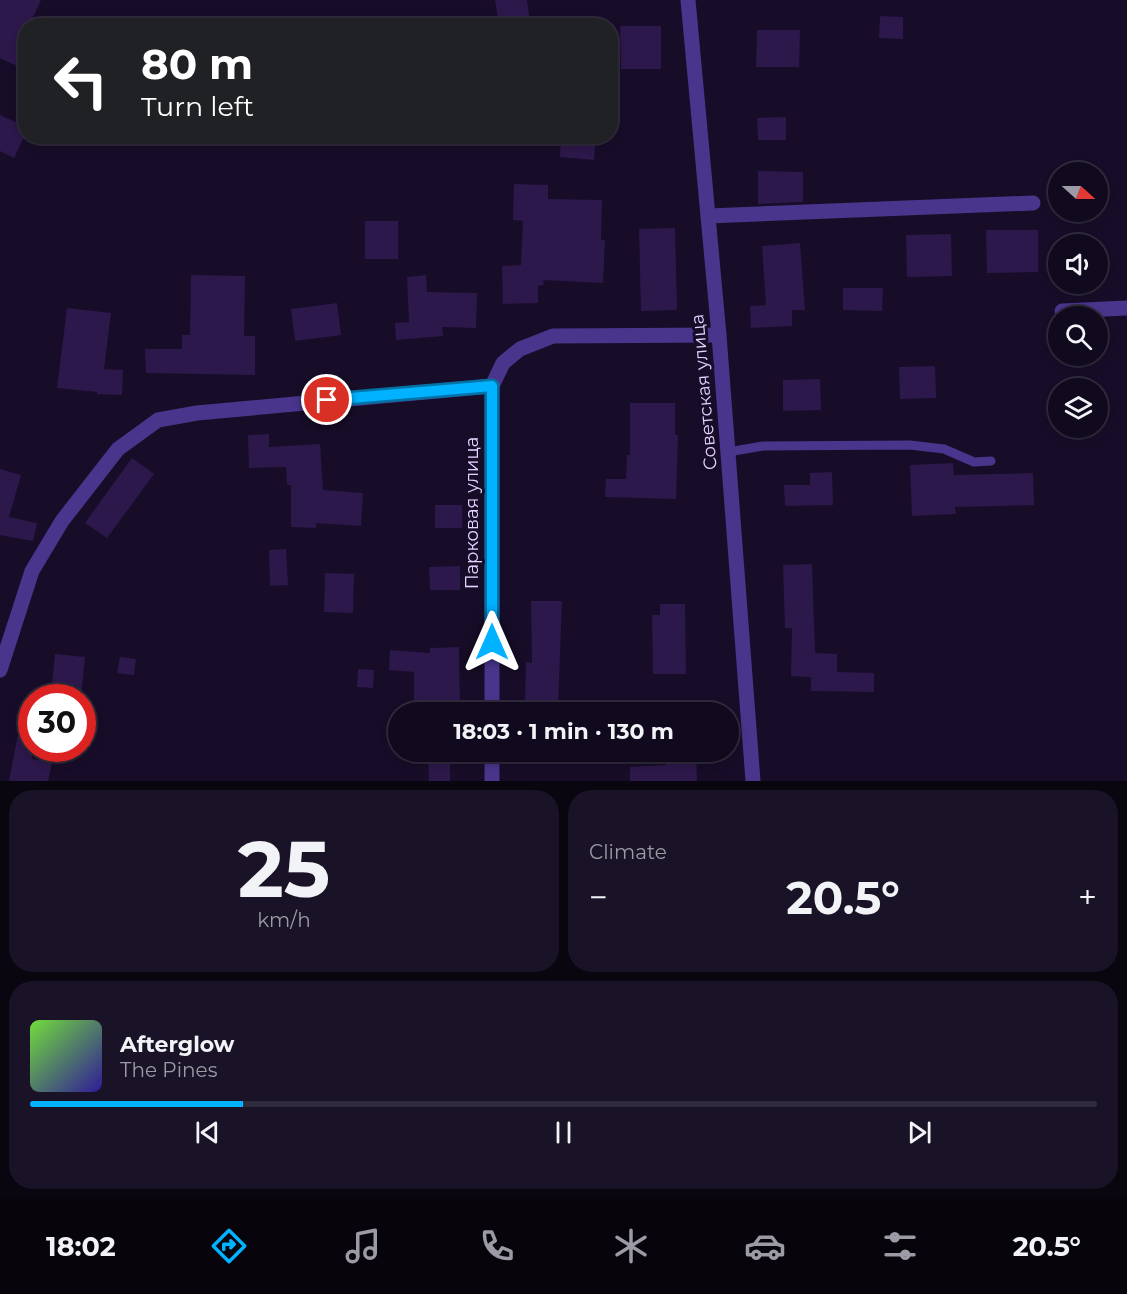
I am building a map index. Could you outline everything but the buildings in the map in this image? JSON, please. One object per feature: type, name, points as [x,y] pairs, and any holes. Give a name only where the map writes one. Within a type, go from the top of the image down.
[{"type":"street","name":"Советская улица","points":[[688,0],[719,335],[753,781]]},
{"type":"street","points":[[708,216],[1033,203]]},
{"type":"street","points":[[1108,309],[1127,308]]},
{"type":"street","points":[[0,670],[32,572],[62,521],[118,449],[158,420],[197,413],[492,386],[502,363],[520,349],[554,336],[719,335]]},
{"type":"street","name":"Парковая улица","points":[[492,386],[492,702]]},
{"type":"street","points":[[492,762],[492,781]]},
{"type":"lane","points":[[728,452],[763,446],[910,446],[944,449],[974,462],[991,461]]},
{"type":"route","points":[[327,400],[492,386],[492,642]]}]
